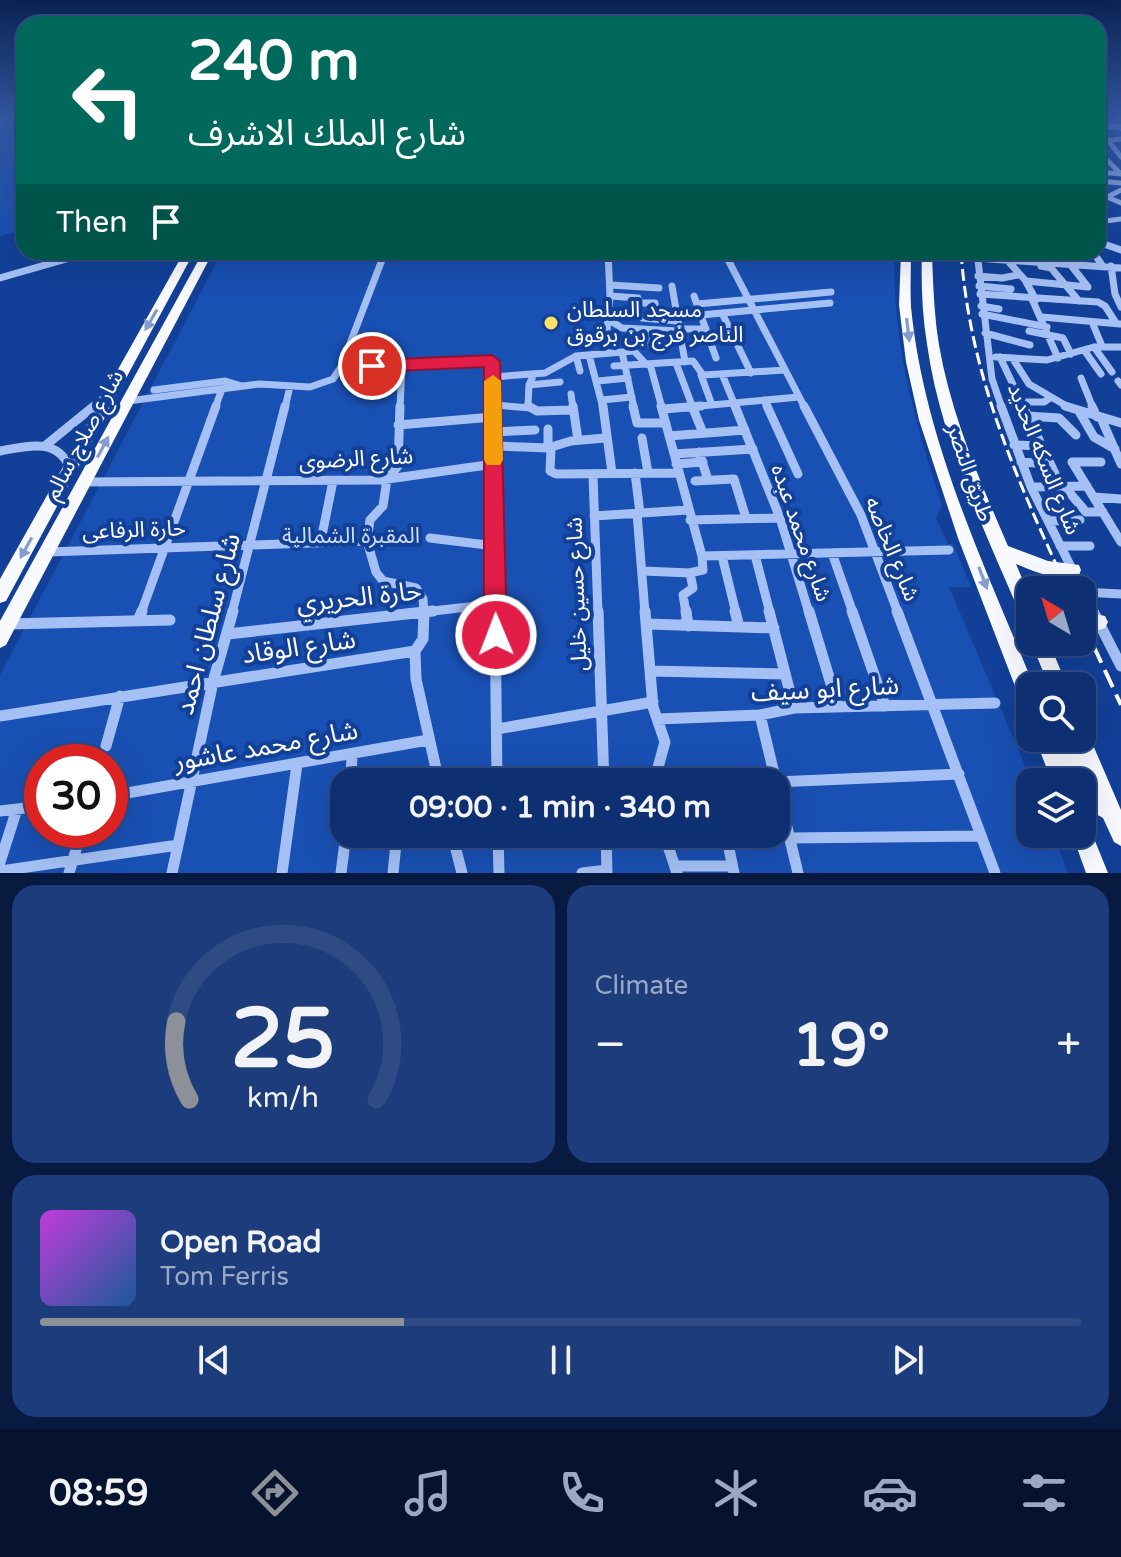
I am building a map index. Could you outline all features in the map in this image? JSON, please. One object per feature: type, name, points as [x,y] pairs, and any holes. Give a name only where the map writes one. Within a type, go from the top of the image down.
[{"type":"highway","name":"شارع صلاح سالم","points":[[0,595],[185,260]]},
{"type":"highway","name":"شارع صلاح سالم","points":[[0,639],[204,260]]},
{"type":"highway","name":"طريق النصر","points":[[905,260],[903,283],[908,330],[926,418],[962,525],[1019,672]]},
{"type":"highway","name":"طريق النصر","points":[[927,260],[928,311],[941,382],[963,452],[1016,583]]},
{"type":"highway","points":[[1003,551],[1048,569],[1073,570]]},
{"type":"highway","points":[[1053,752],[1066,764],[1078,763],[1083,752]]},
{"type":"highway","points":[[1086,752],[1121,835]]},
{"type":"highway","points":[[1096,802],[1111,810]]},
{"type":"highway","points":[[1088,848],[1097,873]]},
{"type":"street","points":[[1107,160],[1121,174]]},
{"type":"street","points":[[1108,198],[1121,190]]},
{"type":"street","points":[[1108,198],[1121,203]]},
{"type":"street","points":[[1117,220],[1121,225]]},
{"type":"street","points":[[0,278],[63,260]]},
{"type":"street","points":[[127,401],[243,386],[320,385],[333,379],[341,367],[382,260]]},
{"type":"street","points":[[605,353],[610,296],[608,260]]},
{"type":"street","name":"شارع الخاصه","points":[[728,260],[861,515],[995,873]]},
{"type":"street","name":"شارع السكه الحديد","points":[[976,260],[992,379],[1031,487],[1076,576]]},
{"type":"street","points":[[1007,260],[1121,268]]},
{"type":"street","points":[[1007,260],[1026,281],[1067,287],[1089,286],[1070,264]]},
{"type":"street","points":[[1101,260],[1117,279],[1121,307]]},
{"type":"street","points":[[1035,261],[1038,265],[1051,268],[1079,301]]},
{"type":"street","points":[[979,285],[1018,275]]},
{"type":"street","points":[[1026,281],[1058,358]]},
{"type":"street","points":[[610,285],[659,288]]},
{"type":"street","points":[[979,285],[1011,289]]},
{"type":"street","points":[[979,285],[1034,300],[1103,304],[1118,324]]},
{"type":"street","points":[[672,286],[680,362],[703,433]]},
{"type":"street","points":[[716,358],[696,300],[831,292]]},
{"type":"street","points":[[610,296],[634,297],[640,303],[655,303],[655,309]]},
{"type":"street","points":[[640,303],[638,314],[642,318],[678,327],[706,329]]},
{"type":"street","points":[[701,315],[830,303]]},
{"type":"street","points":[[982,310],[999,309]]},
{"type":"street","points":[[982,310],[1065,339],[1071,354]]},
{"type":"street","points":[[722,313],[751,373]]},
{"type":"street","points":[[1042,317],[1118,324]]},
{"type":"street","points":[[609,320],[634,333],[678,327]]},
{"type":"street","points":[[1092,322],[1098,346],[1112,372]]},
{"type":"street","points":[[649,330],[651,345]]},
{"type":"street","points":[[985,331],[1006,332]]},
{"type":"street","points":[[985,331],[1030,345]]},
{"type":"street","points":[[1029,331],[1048,331]]},
{"type":"street","points":[[988,356],[1058,358],[1098,346],[1121,347]]},
{"type":"street","points":[[1084,350],[1101,374]]},
{"type":"street","points":[[622,352],[637,422],[640,424]]},
{"type":"street","points":[[493,377],[550,371],[576,356],[605,353],[637,352],[648,364],[702,556],[702,572],[643,571]]},
{"type":"street","points":[[589,355],[602,400],[612,473]]},
{"type":"street","points":[[576,356],[580,371]]},
{"type":"street","points":[[1000,357],[1063,486],[1086,512],[1103,512]]},
{"type":"street","points":[[341,367],[491,359],[497,768]]},
{"type":"street","points":[[1013,359],[1027,380],[1052,399],[1076,411],[1121,423]]},
{"type":"street","points":[[614,366],[696,363],[712,405]]},
{"type":"street","points":[[402,364],[398,466],[387,479],[383,506],[370,520],[367,541],[379,577],[388,584],[416,588],[423,599],[423,639],[415,651],[416,679],[435,768]]},
{"type":"street","points":[[701,375],[785,370]]},
{"type":"street","points":[[528,405],[529,385],[534,374]]},
{"type":"street","name":"شارع محمد عبده","points":[[722,374],[780,518],[838,707]]},
{"type":"street","points":[[598,381],[628,378]]},
{"type":"street","points":[[1081,378],[1116,447],[1121,464]]},
{"type":"street","points":[[992,379],[1009,380]]},
{"type":"street","points":[[154,390],[225,381],[243,386]]},
{"type":"street","points":[[529,385],[560,382]]},
{"type":"street","name":"شارع سلطان احمد","points":[[172,873],[213,682],[268,481],[290,386]]},
{"type":"street","points":[[138,621],[222,389]]},
{"type":"street","points":[[0,451],[46,445],[112,390]]},
{"type":"street","points":[[571,394],[578,440]]},
{"type":"street","points":[[1068,395],[1094,437],[1116,447]]},
{"type":"street","points":[[602,400],[632,397]]},
{"type":"street","points":[[663,409],[799,397]]},
{"type":"street","points":[[1020,402],[1052,399]]},
{"type":"street","points":[[1052,399],[1053,416]]},
{"type":"street","points":[[764,400],[798,474]]},
{"type":"street","points":[[493,405],[528,405],[537,411],[585,417]]},
{"type":"street","points":[[1027,416],[1053,416],[1067,422],[1076,435]]},
{"type":"street","points":[[398,425],[493,417]]},
{"type":"street","points":[[628,428],[640,424],[666,423]]},
{"type":"street","points":[[548,429],[552,474],[593,476],[648,473],[699,452],[753,449]]},
{"type":"street","points":[[493,432],[535,430]]},
{"type":"street","points":[[669,436],[745,430]]},
{"type":"street","points":[[494,446],[550,448],[578,440],[605,438]]},
{"type":"street","points":[[642,438],[648,473]]},
{"type":"street","points":[[46,445],[63,453],[70,469]]},
{"type":"street","points":[[1014,445],[1041,446]]},
{"type":"street","points":[[699,452],[708,480]]},
{"type":"street","points":[[1101,462],[1073,461],[1121,542]]},
{"type":"street","points":[[676,464],[703,462]]},
{"type":"street","points":[[1021,462],[1050,464]]},
{"type":"street","name":"شارع الرضوى","points":[[84,482],[387,479],[494,464]]},
{"type":"street","points":[[635,473],[653,702],[665,742],[658,768]]},
{"type":"street","name":"شارع حسين خليل","points":[[593,476],[603,768]]},
{"type":"street","points":[[695,481],[736,480],[746,518]]},
{"type":"street","points":[[321,540],[333,481]]},
{"type":"street","points":[[1031,487],[1087,486]]},
{"type":"street","points":[[1094,497],[1121,499]]},
{"type":"street","points":[[594,516],[639,513],[780,518]]},
{"type":"street","points":[[1048,521],[1080,520]]},
{"type":"street","points":[[430,538],[495,546]]},
{"type":"street","name":"حارة الرفاعى","points":[[47,552],[252,542],[367,541]]},
{"type":"street","points":[[1060,546],[1090,546]]},
{"type":"street","points":[[702,556],[949,550]]},
{"type":"street","points":[[832,553],[885,706]]},
{"type":"street","points":[[755,555],[794,708]]},
{"type":"street","points":[[722,556],[739,627]]},
{"type":"street","points":[[688,626],[683,595],[693,588],[689,573]]},
{"type":"street","points":[[1096,593],[1121,594]]},
{"type":"street","name":"حارة الحريري","points":[[228,634],[495,604]]},
{"type":"street","points":[[8,624],[170,620]]},
{"type":"street","points":[[647,624],[774,628]]},
{"type":"street","name":"شارع السكه الحديد","points":[[1096,627],[1118,654],[1121,666]]},
{"type":"street","name":"شارع الوقاد","points":[[2,719],[120,696],[415,651]]},
{"type":"street","points":[[651,671],[785,674]]},
{"type":"street","points":[[107,744],[120,696]]},
{"type":"street","points":[[497,729],[653,702]]},
{"type":"street","name":"شارع ابو سيف","points":[[658,719],[760,715],[794,708],[995,703]]},
{"type":"street","points":[[760,715],[773,768]]},
{"type":"street","name":"شارع محمد عاشور","points":[[128,793],[428,740]]},
{"type":"street","points":[[352,754],[352,768]]},
{"type":"street","points":[[282,873],[297,764]]},
{"type":"street","points":[[790,781],[959,774]]},
{"type":"street","points":[[0,811],[24,808]]},
{"type":"street","points":[[0,862],[17,809]]},
{"type":"street","points":[[798,873],[790,838],[981,836]]},
{"type":"street","points":[[0,871],[71,867],[178,845]]},
{"type":"street","points":[[341,873],[344,848]]},
{"type":"street","points":[[393,873],[396,848]]},
{"type":"street","points":[[456,848],[462,873]]},
{"type":"street","points":[[498,848],[499,873]]},
{"type":"street","points":[[582,873],[607,871],[606,848]]},
{"type":"street","points":[[669,848],[676,870],[733,869],[729,848]]},
{"type":"green space","points":[[0,159],[16,159],[16,232],[0,236]]},
{"type":"green space","name":"المقبرة الشمالية","points":[[218,260],[895,260],[901,349],[914,412],[942,505],[936,518],[948,544],[953,544],[971,587],[949,587],[1016,744],[1016,752],[1019,752],[1026,768],[1016,768],[1016,848],[1058,848],[1068,873],[0,873],[0,675]]},
{"type":"railway","points":[[962,260],[974,341],[998,426],[1062,576]]},
{"type":"railway","points":[[1096,651],[1121,705]]},
{"type":"slow traffic","points":[[493,381],[494,460]]},
{"type":"place","name":"مسجد السلطان الناصر فرج بن برقوق","points":[[551,323]]},
{"type":"route","points":[[372,366],[492,361],[496,635]]}]
